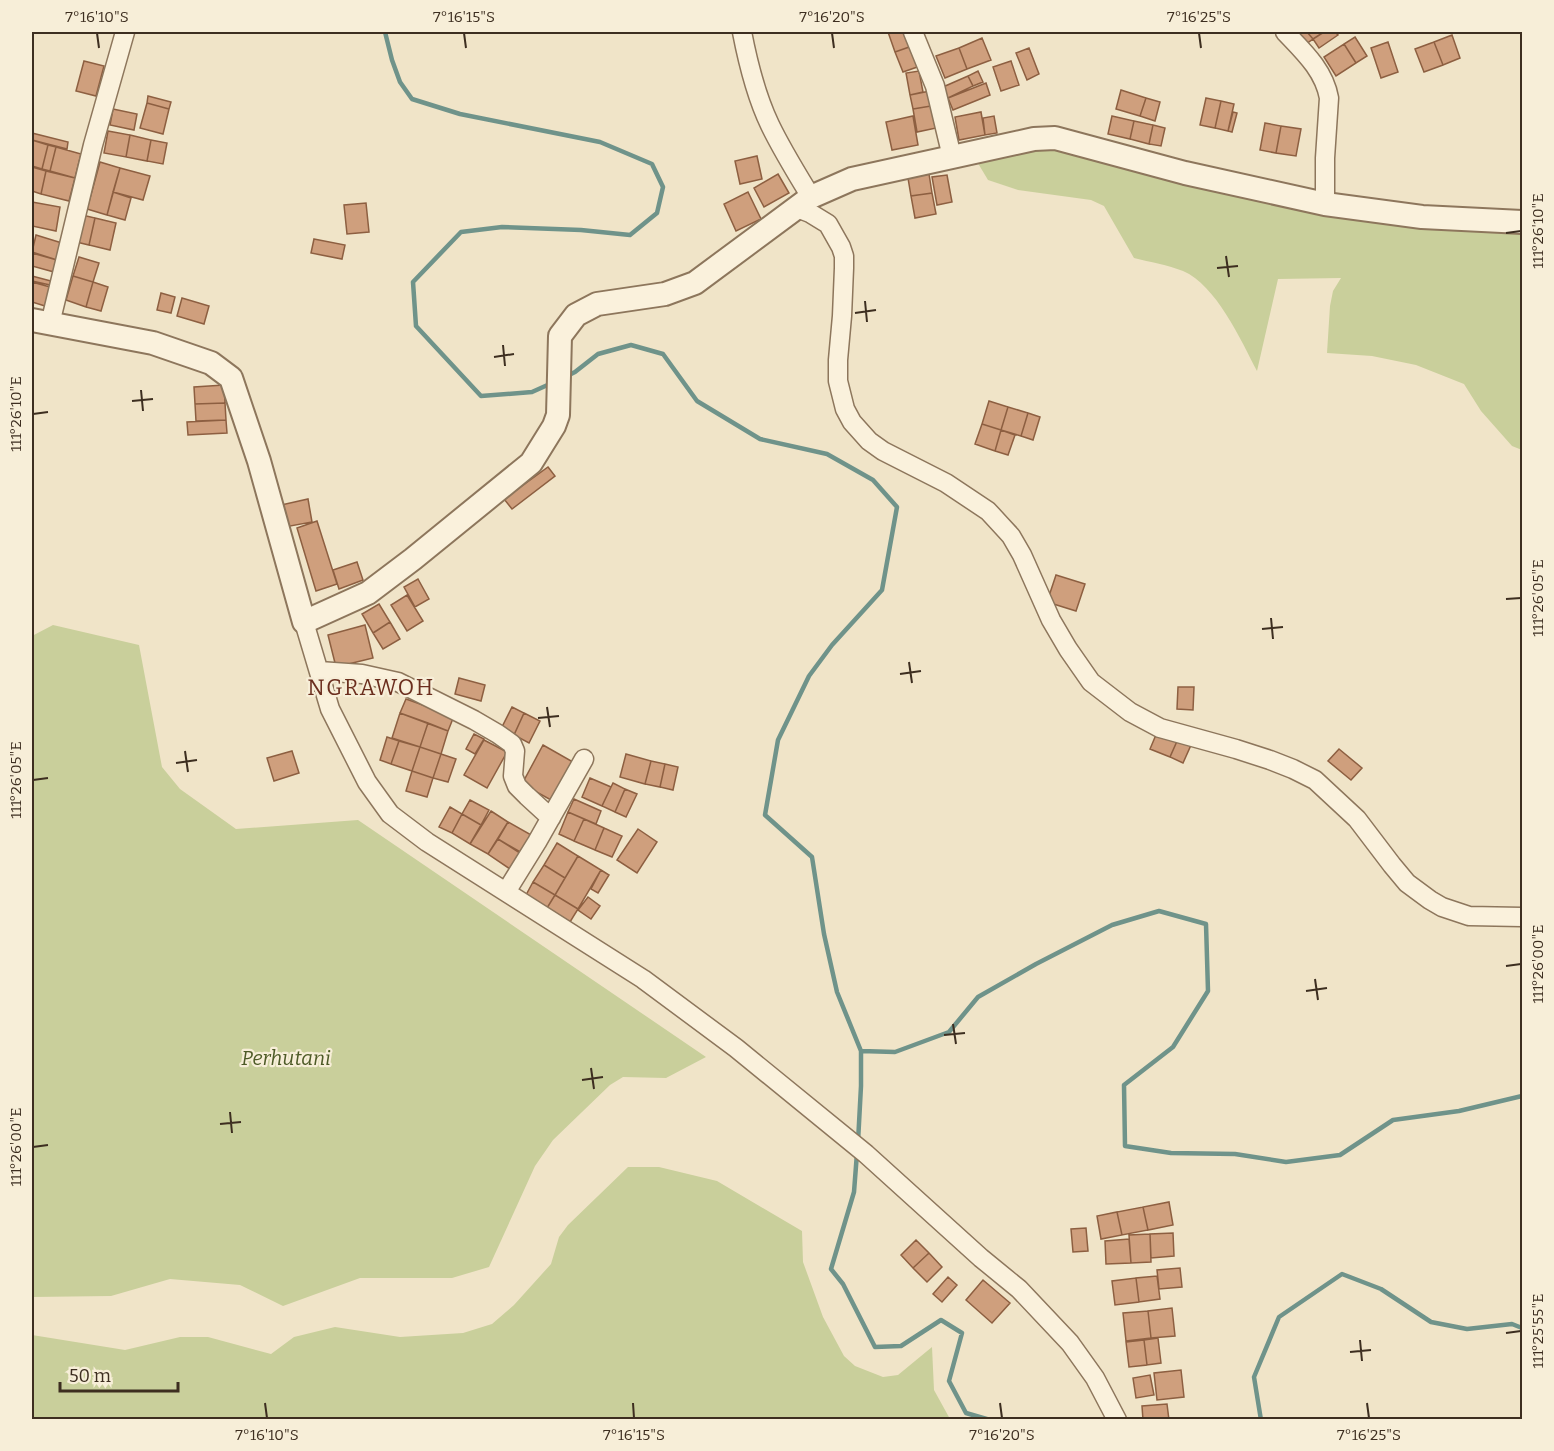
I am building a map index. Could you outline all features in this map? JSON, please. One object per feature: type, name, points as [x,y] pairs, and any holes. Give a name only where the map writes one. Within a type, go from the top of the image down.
[{"type":"street","points":[[125,32],[41,322],[153,343],[211,363],[231,378],[259,460],[330,708],[368,782],[390,814],[428,842],[643,979],[736,1048],[866,1154],[981,1258],[1019,1289],[1070,1343],[1095,1378],[1117,1419]]},
{"type":"street","points":[[742,32],[752,75],[769,123],[787,158],[804,202],[810,213],[828,224],[844,256],[842,316],[837,360],[838,381],[845,409],[852,422],[869,441],[883,451],[955,488],[988,511],[1011,536],[1051,620],[1076,661],[1091,682],[1130,712],[1160,728],[1270,760],[1315,780],[1358,819],[1407,883],[1442,907],[1469,916],[1522,917]]},
{"type":"street","points":[[913,32],[936,86],[952,157]]},
{"type":"street","points":[[1285,32],[1319,70],[1327,88],[1329,98],[1325,204]]},
{"type":"street","points":[[304,622],[368,593],[531,463],[558,416],[560,336],[576,315],[597,304],[665,294],[695,283],[804,202],[852,179],[1034,139],[1055,138],[1185,173],[1325,204],[1422,217],[1522,222]]},
{"type":"street","points":[[319,671],[362,674],[398,682],[498,734],[512,744],[515,751],[513,776],[517,786],[551,818]]},
{"type":"street","points":[[506,892],[584,759]]},
{"type":"green space","points":[[1035,146],[1522,229],[1522,450],[1512,446],[1481,411],[1464,384],[1416,365],[1372,356],[1327,353],[1330,306],[1333,291],[1341,278],[1278,279],[1257,371],[1226,315],[1206,288],[1183,271],[1134,258],[1104,206],[1091,200],[1018,190],[988,180],[976,160]]},
{"type":"green space","name":"Perhutani","points":[[53,625],[139,645],[162,767],[180,789],[236,829],[358,820],[706,1057],[666,1078],[623,1077],[610,1085],[553,1140],[535,1166],[489,1267],[452,1278],[360,1278],[283,1306],[240,1285],[170,1279],[111,1296],[32,1297],[32,636]]},
{"type":"green space","points":[[628,1167],[659,1167],[717,1181],[802,1231],[803,1262],[823,1317],[844,1356],[855,1366],[883,1377],[898,1375],[932,1347],[934,1390],[950,1419],[32,1419],[32,1335],[125,1350],[180,1337],[208,1337],[271,1354],[294,1337],[335,1327],[400,1337],[463,1333],[492,1324],[514,1305],[551,1264],[559,1237],[568,1225]]},
{"type":"building","points":[[888,32],[911,32],[915,45],[895,52]]},
{"type":"building","points":[[1297,32],[1307,32],[1313,39],[1306,44]]},
{"type":"building","points":[[1307,32],[1324,32],[1313,39]]},
{"type":"building","points":[[1324,32],[1335,32],[1338,35],[1319,48],[1313,39]]},
{"type":"building","points":[[1452,35],[1460,58],[1443,65],[1434,42]]},
{"type":"building","points":[[1355,37],[1367,56],[1356,63],[1344,44]]},
{"type":"building","points":[[982,38],[991,60],[967,69],[959,48]]},
{"type":"building","points":[[1388,42],[1398,72],[1381,78],[1371,48]]},
{"type":"building","points":[[1434,42],[1443,65],[1424,72],[1415,49]]},
{"type":"building","points":[[1344,44],[1356,63],[1336,76],[1324,57]]},
{"type":"building","points":[[915,45],[923,65],[903,72],[895,52]]},
{"type":"building","points":[[959,48],[967,69],[945,78],[936,56]]},
{"type":"building","points":[[1029,48],[1039,74],[1027,80],[1016,53]]},
{"type":"building","points":[[84,61],[104,66],[96,96],[76,91]]},
{"type":"building","points":[[1011,61],[1019,85],[1001,91],[993,67]]},
{"type":"building","points":[[919,71],[923,92],[910,95],[906,73]]},
{"type":"building","points":[[978,71],[983,82],[973,86],[968,76]]},
{"type":"building","points":[[968,76],[973,86],[948,98],[943,87]]},
{"type":"building","points":[[986,83],[990,95],[953,110],[948,98]]},
{"type":"building","points":[[935,90],[937,105],[913,109],[910,95]]},
{"type":"building","points":[[1121,90],[1146,98],[1140,116],[1116,109]]},
{"type":"building","points":[[148,96],[171,102],[169,109],[147,103]]},
{"type":"building","points":[[1146,98],[1160,102],[1155,121],[1140,116]]},
{"type":"building","points":[[1206,98],[1221,101],[1215,128],[1200,125]]},
{"type":"building","points":[[1221,101],[1234,104],[1228,131],[1215,128]]},
{"type":"building","points":[[147,103],[169,109],[163,134],[140,128]]},
{"type":"building","points":[[937,105],[941,127],[917,132],[913,109]]},
{"type":"building","points":[[113,109],[137,114],[134,130],[110,125]]},
{"type":"building","points":[[981,112],[985,135],[959,140],[955,117]]},
{"type":"building","points":[[1233,112],[1237,113],[1232,132],[1228,131]]},
{"type":"building","points":[[913,116],[918,145],[892,150],[886,122]]},
{"type":"building","points":[[994,116],[997,133],[985,135],[983,118]]},
{"type":"building","points":[[1112,116],[1134,121],[1130,139],[1108,134]]},
{"type":"building","points":[[1134,121],[1153,125],[1149,144],[1130,139]]},
{"type":"building","points":[[1265,123],[1281,126],[1276,153],[1260,150]]},
{"type":"building","points":[[1153,125],[1165,128],[1161,146],[1149,144]]},
{"type":"building","points":[[1281,126],[1301,129],[1296,156],[1276,153]]},
{"type":"building","points":[[108,131],[130,135],[126,157],[104,153]]},
{"type":"building","points":[[32,133],[68,142],[67,149],[32,140]]},
{"type":"building","points":[[130,135],[151,140],[147,161],[126,157]]},
{"type":"building","points":[[32,140],[48,145],[42,169],[32,166]]},
{"type":"building","points":[[151,140],[167,143],[163,164],[147,161]]},
{"type":"building","points":[[48,145],[56,147],[50,171],[42,169]]},
{"type":"building","points":[[56,147],[81,154],[75,178],[50,171]]},
{"type":"building","points":[[757,156],[762,179],[740,184],[735,161]]},
{"type":"building","points":[[100,162],[120,168],[107,215],[87,209]]},
{"type":"building","points":[[32,167],[46,171],[41,194],[32,191]]},
{"type":"building","points":[[120,168],[150,176],[143,200],[113,192]]},
{"type":"building","points":[[46,171],[75,178],[69,201],[41,194]]},
{"type":"building","points":[[778,174],[789,193],[764,207],[754,188]]},
{"type":"building","points":[[929,174],[932,193],[911,196],[908,178]]},
{"type":"building","points":[[947,175],[952,202],[937,205],[932,177]]},
{"type":"building","points":[[113,192],[131,198],[125,220],[107,215]]},
{"type":"building","points":[[748,192],[761,219],[736,231],[724,204]]},
{"type":"building","points":[[932,193],[936,214],[915,218],[911,196]]},
{"type":"building","points":[[32,202],[60,207],[56,231],[32,226]]},
{"type":"building","points":[[366,203],[369,232],[347,234],[344,205]]},
{"type":"building","points":[[78,214],[95,218],[89,245],[72,241]]},
{"type":"building","points":[[95,218],[116,223],[110,250],[89,245]]},
{"type":"building","points":[[36,235],[62,243],[57,260],[32,252]]},
{"type":"building","points":[[314,239],[345,245],[342,259],[311,253]]},
{"type":"building","points":[[32,253],[57,260],[54,272],[32,266]]},
{"type":"building","points":[[79,257],[99,263],[93,282],[73,276]]},
{"type":"building","points":[[32,276],[51,281],[50,285],[32,281]]},
{"type":"building","points":[[73,276],[93,282],[86,307],[66,300]]},
{"type":"building","points":[[32,282],[50,287],[45,306],[32,302]]},
{"type":"building","points":[[93,282],[108,287],[101,311],[86,307]]},
{"type":"building","points":[[161,293],[175,297],[171,313],[157,310]]},
{"type":"building","points":[[182,298],[209,306],[204,324],[177,316]]},
{"type":"building","points":[[224,385],[225,403],[195,404],[194,387]]},
{"type":"building","points":[[989,401],[1008,407],[1001,430],[982,424]]},
{"type":"building","points":[[225,403],[226,420],[196,421],[195,404]]},
{"type":"building","points":[[1008,407],[1028,413],[1021,436],[1001,430]]},
{"type":"building","points":[[1028,413],[1040,417],[1033,440],[1021,436]]},
{"type":"building","points":[[226,420],[227,433],[188,435],[187,422]]},
{"type":"building","points":[[982,424],[1001,430],[995,451],[975,444]]},
{"type":"building","points":[[1001,430],[1015,435],[1008,455],[995,451]]},
{"type":"building","points":[[548,467],[555,476],[512,509],[504,499]]},
{"type":"building","points":[[308,499],[312,522],[285,527],[281,505]]},
{"type":"building","points":[[317,521],[337,584],[316,591],[297,528]]},
{"type":"building","points":[[357,562],[363,580],[339,589],[333,570]]},
{"type":"building","points":[[1056,575],[1085,584],[1076,611],[1047,602]]},
{"type":"building","points":[[418,579],[429,599],[415,607],[404,587]]},
{"type":"building","points":[[407,595],[423,621],[407,631],[391,605]]},
{"type":"building","points":[[379,604],[390,622],[373,633],[362,614]]},
{"type":"building","points":[[390,622],[400,639],[383,649],[373,633]]},
{"type":"building","points":[[365,625],[373,658],[336,667],[328,635]]},
{"type":"building","points":[[459,678],[485,685],[481,701],[455,694]]},
{"type":"building","points":[[1178,687],[1194,687],[1193,710],[1177,709]]},
{"type":"building","points":[[406,699],[454,716],[448,731],[400,713]]},
{"type":"building","points":[[512,707],[524,713],[514,735],[501,729]]},
{"type":"building","points":[[400,713],[428,723],[420,747],[392,738]]},
{"type":"building","points":[[524,713],[540,721],[529,743],[514,735]]},
{"type":"building","points":[[428,723],[448,731],[441,754],[420,747]]},
{"type":"building","points":[[1158,730],[1178,739],[1170,757],[1150,749]]},
{"type":"building","points":[[474,734],[484,739],[475,754],[466,749]]},
{"type":"building","points":[[387,737],[399,741],[391,764],[380,760]]},
{"type":"building","points":[[1178,739],[1191,745],[1183,763],[1170,757]]},
{"type":"building","points":[[484,740],[507,752],[487,788],[464,775]]},
{"type":"building","points":[[399,741],[420,747],[412,771],[391,764]]},
{"type":"building","points":[[543,745],[573,762],[551,800],[522,784]]},
{"type":"building","points":[[420,747],[441,754],[433,778],[412,771]]},
{"type":"building","points":[[1339,749],[1362,768],[1351,780],[1328,761]]},
{"type":"building","points":[[292,751],[299,773],[274,781],[267,758]]},
{"type":"building","points":[[441,754],[456,759],[448,782],[433,778]]},
{"type":"building","points":[[626,754],[651,761],[645,784],[620,777]]},
{"type":"building","points":[[651,761],[665,764],[660,787],[645,784]]},
{"type":"building","points":[[665,764],[678,767],[673,790],[660,787]]},
{"type":"building","points":[[412,771],[433,778],[427,797],[406,791]]},
{"type":"building","points":[[590,778],[611,787],[602,806],[582,797]]},
{"type":"building","points":[[613,783],[625,789],[615,812],[602,806]]},
{"type":"building","points":[[625,789],[637,794],[626,817],[615,812]]},
{"type":"building","points":[[574,799],[601,811],[596,824],[568,812]]},
{"type":"building","points":[[470,800],[489,810],[481,825],[462,814]]},
{"type":"building","points":[[450,807],[462,814],[452,833],[439,827]]},
{"type":"building","points":[[491,811],[508,822],[488,854],[470,844]]},
{"type":"building","points":[[568,812],[584,819],[574,841],[559,834]]},
{"type":"building","points":[[462,814],[481,825],[470,844],[452,833]]},
{"type":"building","points":[[584,819],[604,828],[595,850],[574,841]]},
{"type":"building","points":[[508,822],[533,836],[522,853],[498,839]]},
{"type":"building","points":[[604,828],[622,836],[612,857],[595,850]]},
{"type":"building","points":[[638,829],[657,842],[637,873],[617,860]]},
{"type":"building","points":[[498,839],[520,853],[510,869],[488,854]]},
{"type":"building","points":[[557,843],[578,856],[565,878],[544,865]]},
{"type":"building","points":[[578,856],[601,870],[578,909],[555,895]]},
{"type":"building","points":[[544,865],[565,878],[555,895],[533,882]]},
{"type":"building","points":[[601,870],[609,875],[598,893],[591,889]]},
{"type":"building","points":[[533,882],[555,895],[547,908],[526,895]]},
{"type":"building","points":[[555,895],[578,909],[570,922],[547,908]]},
{"type":"building","points":[[588,897],[600,906],[591,919],[578,910]]},
{"type":"building","points":[[1169,1202],[1173,1225],[1148,1230],[1143,1207]]},
{"type":"building","points":[[1143,1207],[1148,1230],[1122,1235],[1117,1212]]},
{"type":"building","points":[[1117,1212],[1122,1235],[1101,1239],[1097,1216]]},
{"type":"building","points":[[1086,1228],[1088,1251],[1073,1252],[1071,1229]]},
{"type":"building","points":[[1173,1233],[1174,1256],[1151,1258],[1150,1234]]},
{"type":"building","points":[[1150,1234],[1151,1262],[1131,1263],[1129,1235]]},
{"type":"building","points":[[1129,1239],[1131,1263],[1106,1264],[1105,1241]]},
{"type":"building","points":[[916,1240],[929,1253],[913,1268],[901,1255]]},
{"type":"building","points":[[929,1253],[942,1267],[927,1282],[913,1268]]},
{"type":"building","points":[[1180,1268],[1182,1287],[1159,1289],[1157,1270]]},
{"type":"building","points":[[1157,1276],[1160,1299],[1139,1302],[1136,1278]]},
{"type":"building","points":[[948,1277],[957,1285],[942,1302],[933,1294]]},
{"type":"building","points":[[1136,1278],[1139,1302],[1115,1305],[1112,1281]]},
{"type":"building","points":[[983,1280],[1010,1303],[992,1323],[966,1300]]},
{"type":"building","points":[[1172,1308],[1175,1336],[1151,1338],[1148,1311]]},
{"type":"building","points":[[1148,1311],[1151,1338],[1126,1341],[1123,1313]]},
{"type":"building","points":[[1158,1338],[1161,1363],[1147,1365],[1144,1340]]},
{"type":"building","points":[[1144,1340],[1147,1365],[1129,1367],[1126,1342]]},
{"type":"building","points":[[1181,1370],[1184,1397],[1157,1400],[1154,1373]]},
{"type":"building","points":[[1150,1375],[1154,1395],[1136,1398],[1133,1378]]},
{"type":"building","points":[[1167,1404],[1169,1420],[1143,1420],[1142,1406]]},
{"type":"waterway","points":[[385,32],[400,82],[412,99],[460,114],[600,142],[652,164],[663,187],[657,213],[630,235],[581,230],[502,227],[461,232],[413,282],[416,326],[481,396],[532,392],[552,383]]},
{"type":"waterway","points":[[565,377],[598,354],[631,345],[663,354],[697,401],[760,439],[827,454],[873,480],[897,507],[882,590],[832,645],[809,676],[778,740],[765,815],[812,857],[824,934],[837,992],[861,1051],[858,1142]]},
{"type":"waterway","points":[[861,1051],[895,1052],[949,1032],[978,997],[1112,925],[1159,911],[1206,924],[1208,991],[1173,1047],[1124,1085],[1125,1146],[1171,1153],[1235,1154],[1286,1162],[1340,1155],[1393,1120],[1459,1111],[1522,1096]]},
{"type":"waterway","points":[[857,1153],[854,1192],[831,1269],[843,1284],[875,1347],[901,1346],[941,1320],[962,1333],[949,1381],[966,1413],[990,1420]]},
{"type":"waterway","points":[[1261,1420],[1254,1377],[1279,1317],[1342,1274],[1381,1289],[1431,1322],[1467,1329],[1512,1324],[1522,1328]]},
{"type":"district","name":"NGRAWOH","points":[[371,687]]}]
